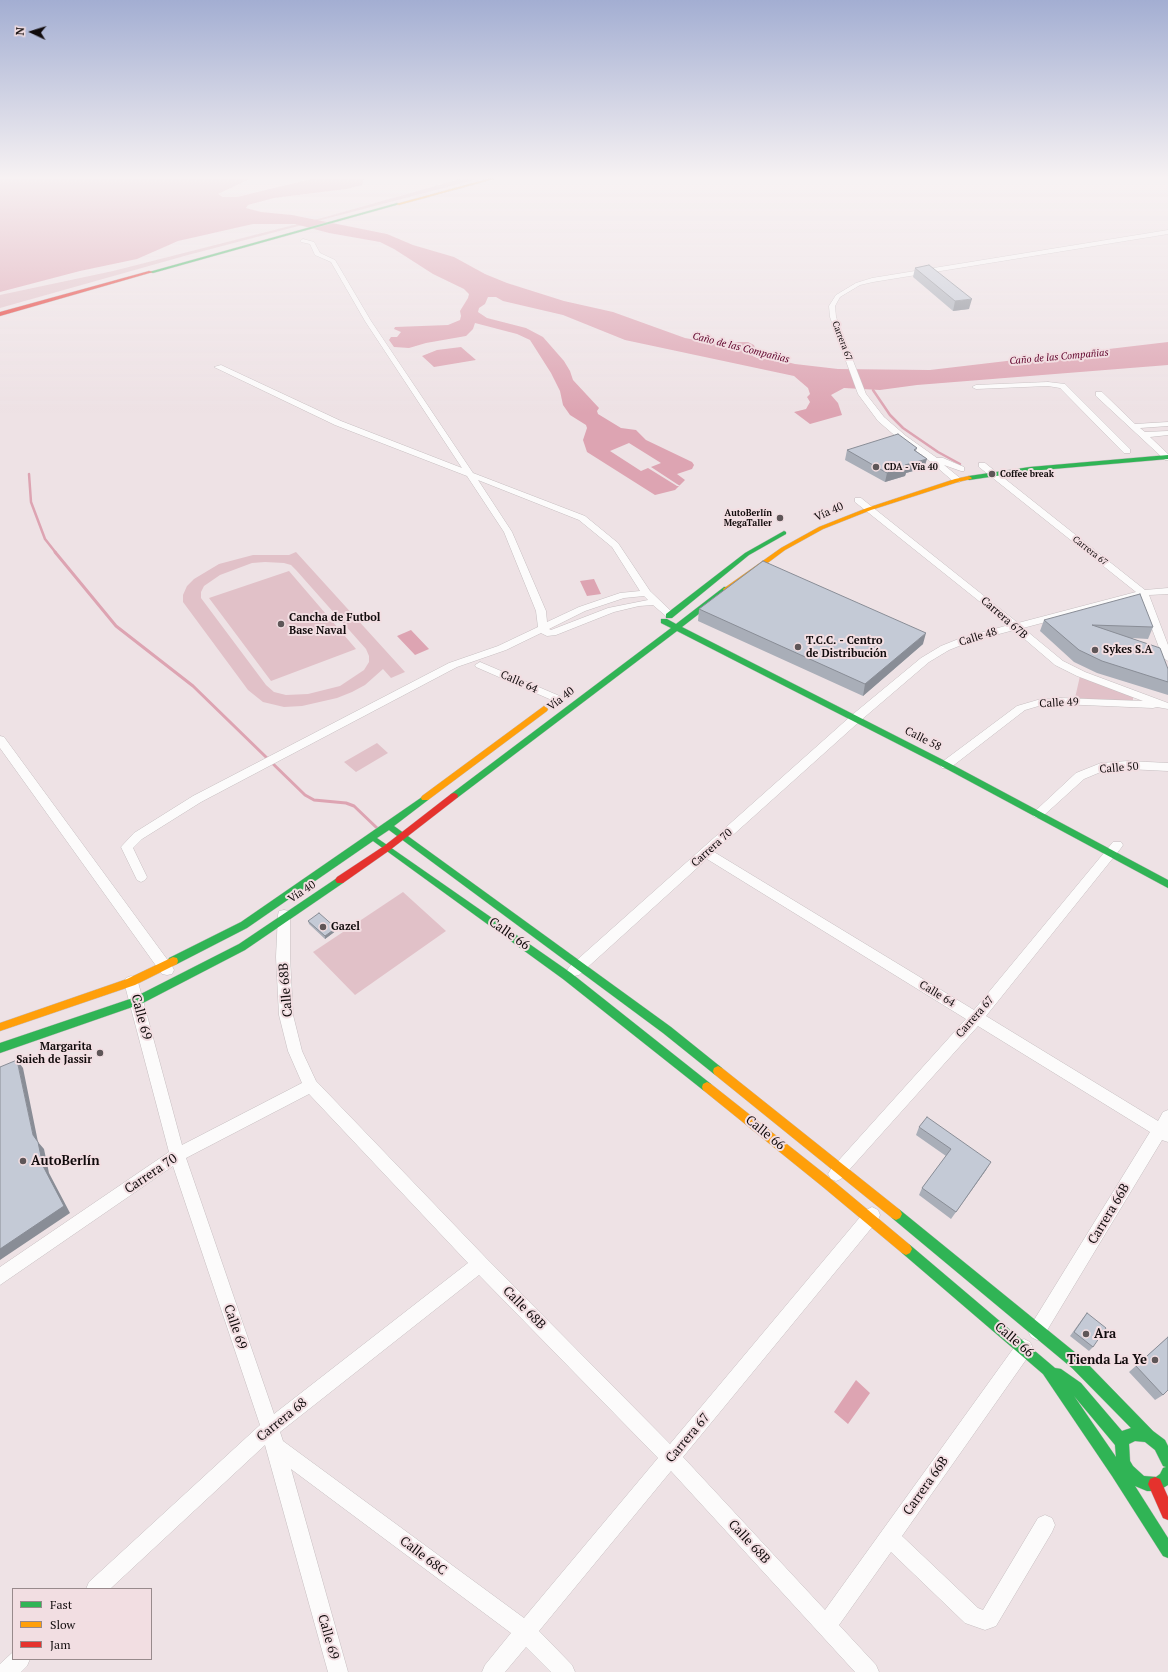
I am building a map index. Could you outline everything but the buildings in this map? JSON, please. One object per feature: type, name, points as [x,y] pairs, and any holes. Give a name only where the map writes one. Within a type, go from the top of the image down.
[{"type":"main road","points":[[0,312],[198,257]]},
{"type":"main road","name":"Vía 40","points":[[1111,452],[1158,449],[1167,455]]},
{"type":"main road","name":"Vía 40","points":[[0,1048],[137,1001],[242,947],[387,848],[680,624],[783,549],[821,528],[869,509],[957,480],[1071,464],[1167,455]]},
{"type":"main road","points":[[934,476],[997,463]]},
{"type":"main road","name":"Vía 40","points":[[848,505],[871,496]]},
{"type":"main road","points":[[664,620],[737,561],[791,530]]},
{"type":"main road","name":"Calle 58","points":[[664,620],[680,624],[807,683]]},
{"type":"main road","name":"Calle 58","points":[[680,624],[864,715],[946,765],[1044,808],[1115,847],[1168,884]]},
{"type":"main road","name":"Vía 40","points":[[0,1027],[131,982],[244,925],[388,826],[561,697]]},
{"type":"main road","name":"Calle 58","points":[[852,706],[864,715]]},
{"type":"main road","name":"Calle 58","points":[[951,755],[967,764]]},
{"type":"main road","name":"Calle 66","points":[[388,826],[580,965],[660,1037],[748,1120],[870,1218],[941,1264],[1037,1330],[1077,1363],[1162,1447]]},
{"type":"main road","name":"Calle 66","points":[[372,837],[567,976],[762,1105],[883,1203],[1024,1348],[1048,1368],[1147,1517]]},
{"type":"main road","points":[[748,1120],[762,1105]]},
{"type":"main road","points":[[1048,1368],[1076,1388],[1122,1442]]},
{"type":"main road","points":[[1162,1447],[1135,1434],[1127,1436],[1122,1442],[1120,1449],[1128,1471],[1143,1483],[1155,1484],[1165,1479],[1168,1474]]},
{"type":"main road","points":[[1136,1478],[1147,1517],[1168,1551]]},
{"type":"main road","points":[[1155,1484],[1168,1512]]},
{"type":"main road","points":[[1168,1493],[1168,1512]]},
{"type":"street","points":[[324,257],[333,261],[368,321],[470,474],[511,539],[541,611],[543,629],[547,633],[552,633],[611,610],[639,602],[656,602]]},
{"type":"street","name":"Carrera 67","points":[[957,480],[928,455],[903,438],[873,411],[862,394],[833,318],[832,306],[838,296],[858,284],[872,280],[1014,257]]},
{"type":"street","points":[[218,367],[338,423],[582,518],[615,545],[646,593],[656,602],[664,620]]},
{"type":"street","points":[[976,387],[1048,384],[1062,386],[1127,451]]},
{"type":"street","points":[[1099,394],[1158,449]]},
{"type":"street","points":[[1134,426],[1168,424]]},
{"type":"street","points":[[1143,435],[1168,434]]},
{"type":"street","name":"Carrera 67","points":[[928,455],[992,474],[1143,593]]},
{"type":"street","name":"Carrera 67B","points":[[858,500],[1016,626],[1030,640],[1067,667],[1167,706]]},
{"type":"street","points":[[141,877],[127,847],[138,836],[197,799],[453,665],[502,648],[605,600],[638,592],[646,593]]},
{"type":"street","name":"Calle 48","points":[[864,715],[925,660],[945,648],[965,640],[1143,593],[1168,592]]},
{"type":"street","points":[[1143,593],[1168,658]]},
{"type":"street","name":"Calle 64","points":[[480,664],[561,697]]},
{"type":"street","name":"Calle 49","points":[[946,765],[951,755],[1021,708],[1041,702],[1060,701],[1167,706]]},
{"type":"street","name":"Carrera 70","points":[[567,976],[864,715]]},
{"type":"street","points":[[0,740],[176,982]]},
{"type":"street","name":"Calle 50","points":[[1044,808],[1080,776],[1101,767],[1128,765],[1168,767]]},
{"type":"street","name":"Carrera 67","points":[[827,1183],[976,1018],[1115,847]]},
{"type":"street","name":"Calle 64","points":[[706,853],[976,1018],[1165,1128]]},
{"type":"street","name":"Calle 68B","points":[[283,898],[283,957],[286,1015],[295,1051],[311,1086],[480,1264],[671,1458],[869,1672]]},
{"type":"street","name":"Calle 69","points":[[131,982],[177,1155],[276,1447],[338,1672]]},
{"type":"street","name":"Carrera 70","points":[[0,1277],[177,1155],[311,1086]]},
{"type":"street","name":"Carrera 66B","points":[[1037,1330],[1165,1128]]},
{"type":"street","name":"Carrera 67","points":[[492,1672],[883,1203]]},
{"type":"street","name":"Carrera 68","points":[[97,1588],[270,1428],[480,1264]]},
{"type":"street","name":"Carrera 66B","points":[[827,1625],[1024,1348]]},
{"type":"street","name":"Calle 68C","points":[[276,1447],[525,1631],[565,1672]]},
{"type":"street","points":[[889,1537],[972,1616],[985,1620],[989,1619],[1045,1525]]},
{"type":"street","points":[[6,1672],[19,1660]]},
{"type":"shaded area","points":[[168,257],[181,257],[0,308],[0,295],[113,271]]},
{"type":"shaded area","points":[[296,552],[405,672],[391,678],[383,669],[365,685],[352,692],[337,698],[302,706],[284,707],[263,702],[248,690],[183,602],[183,595],[187,586],[194,579],[219,564],[253,555],[289,555]],"holes":[[[252,563],[284,563],[291,565],[296,570],[366,649],[369,656],[369,662],[364,670],[340,686],[308,694],[286,695],[274,692],[266,685],[201,598],[201,592],[204,586],[220,575]]]},
{"type":"shaded area","name":"Cancha de Futbol Base Naval","points":[[289,571],[356,649],[271,681],[209,598]]},
{"type":"shaded area","points":[[1080,676],[1133,697],[1133,702],[1075,698]]},
{"type":"shaded area","points":[[377,743],[388,753],[356,772],[344,762]]},
{"type":"shaded area","points":[[403,892],[446,931],[355,995],[313,952]]},
{"type":"water","points":[[0,257],[141,257],[80,271],[0,292]]},
{"type":"water","name":"Caño de las Compañias","points":[[407,257],[454,257],[485,274],[507,283],[564,301],[613,312],[685,338],[707,342],[748,342],[754,345],[755,348],[753,356],[757,358],[795,364],[838,369],[930,370],[1168,342],[1168,365],[917,385],[880,390],[844,388],[831,395],[838,403],[842,415],[810,424],[794,412],[806,409],[810,402],[807,397],[810,394],[808,388],[794,376],[625,340],[563,315],[503,301],[496,297],[488,297],[485,304],[479,308],[478,312],[487,318],[526,328],[543,337],[564,361],[573,380],[599,408],[597,411],[598,414],[621,428],[636,430],[646,440],[692,462],[694,465],[692,469],[677,474],[685,480],[675,490],[655,495],[587,452],[583,440],[587,428],[586,425],[570,415],[563,405],[560,391],[551,373],[530,340],[517,334],[475,323],[473,329],[466,336],[426,343],[409,348],[394,347],[389,340],[391,337],[397,337],[401,332],[394,329],[395,327],[448,325],[460,320],[460,311],[469,294],[464,289],[433,274]]},
{"type":"water","points":[[461,347],[476,360],[434,367],[422,356],[437,350]]},
{"type":"water","points":[[594,579],[601,594],[587,596],[580,581]]},
{"type":"water","points":[[411,630],[429,649],[415,655],[397,636]]},
{"type":"water","points":[[856,1380],[870,1393],[848,1424],[834,1412]]},
{"type":"pier","points":[[629,443],[661,463],[651,467],[680,486],[677,486],[648,468],[641,471],[610,451]]},
{"type":"waterway","points":[[873,390],[890,415],[903,428],[938,452],[960,464]]},
{"type":"waterway","points":[[29,474],[31,502],[45,539],[56,553]]},
{"type":"waterway","points":[[55,552],[116,626],[193,686],[305,795],[314,800],[346,803],[354,806],[377,828]]},
{"type":"traffic: fast","points":[[151,272],[205,257]]},
{"type":"traffic: fast","points":[[969,478],[1030,469],[1168,457]]},
{"type":"traffic: fast","points":[[669,616],[747,554],[784,533]]},
{"type":"traffic: fast","points":[[454,796],[727,589]]},
{"type":"traffic: fast","points":[[664,621],[946,765],[1168,884]]},
{"type":"traffic: fast","points":[[173,961],[244,925],[388,826],[425,798]]},
{"type":"traffic: fast","points":[[393,829],[667,1030],[718,1071]]},
{"type":"traffic: fast","points":[[377,841],[567,976],[707,1087]]},
{"type":"traffic: fast","points":[[0,1048],[137,1001],[242,947],[340,880]]},
{"type":"traffic: fast","points":[[896,1214],[1077,1363],[1148,1436]]},
{"type":"traffic: fast","points":[[906,1249],[1048,1369],[1117,1471],[1168,1551]]},
{"type":"traffic: fast","points":[[1056,1374],[1076,1388],[1122,1442]]},
{"type":"traffic: fast","points":[[1168,1461],[1160,1445],[1148,1436],[1135,1434],[1127,1436],[1122,1442],[1123,1463],[1128,1471],[1139,1481],[1147,1484],[1158,1484],[1165,1479],[1168,1473]]},
{"type":"traffic: slow","points":[[727,589],[783,549],[821,528],[869,509],[957,480],[969,478]]},
{"type":"traffic: slow","points":[[425,798],[544,709]]},
{"type":"traffic: slow","points":[[0,1027],[131,982],[173,961]]},
{"type":"traffic: slow","points":[[718,1071],[896,1214]]},
{"type":"traffic: slow","points":[[707,1087],[827,1183],[906,1249]]},
{"type":"traffic: jam","points":[[0,314],[151,272]]},
{"type":"traffic: jam","points":[[340,880],[387,848],[454,796]]},
{"type":"traffic: jam","points":[[1155,1484],[1168,1513]]},
{"type":"place","name":"CDA - Vía 40","points":[[876,467]]},
{"type":"place","name":"Coffee break","points":[[992,474]]},
{"type":"place","name":"AutoBerlín MegaTaller","points":[[780,518]]},
{"type":"place","name":"Cancha de Futbol Base Naval","points":[[281,624]]},
{"type":"place","name":"T.C.C. - Centro de Distribución","points":[[798,647]]},
{"type":"place","name":"Sykes S.A","points":[[1095,650]]},
{"type":"place","name":"Gazel","points":[[323,927]]},
{"type":"place","name":"Margarita Saieh de Jassir","points":[[100,1053]]},
{"type":"place","name":"AutoBerlín","points":[[23,1161]]},
{"type":"place","name":"Ara","points":[[1086,1334]]},
{"type":"place","name":"Tienda La Ye","points":[[1155,1360]]}]
